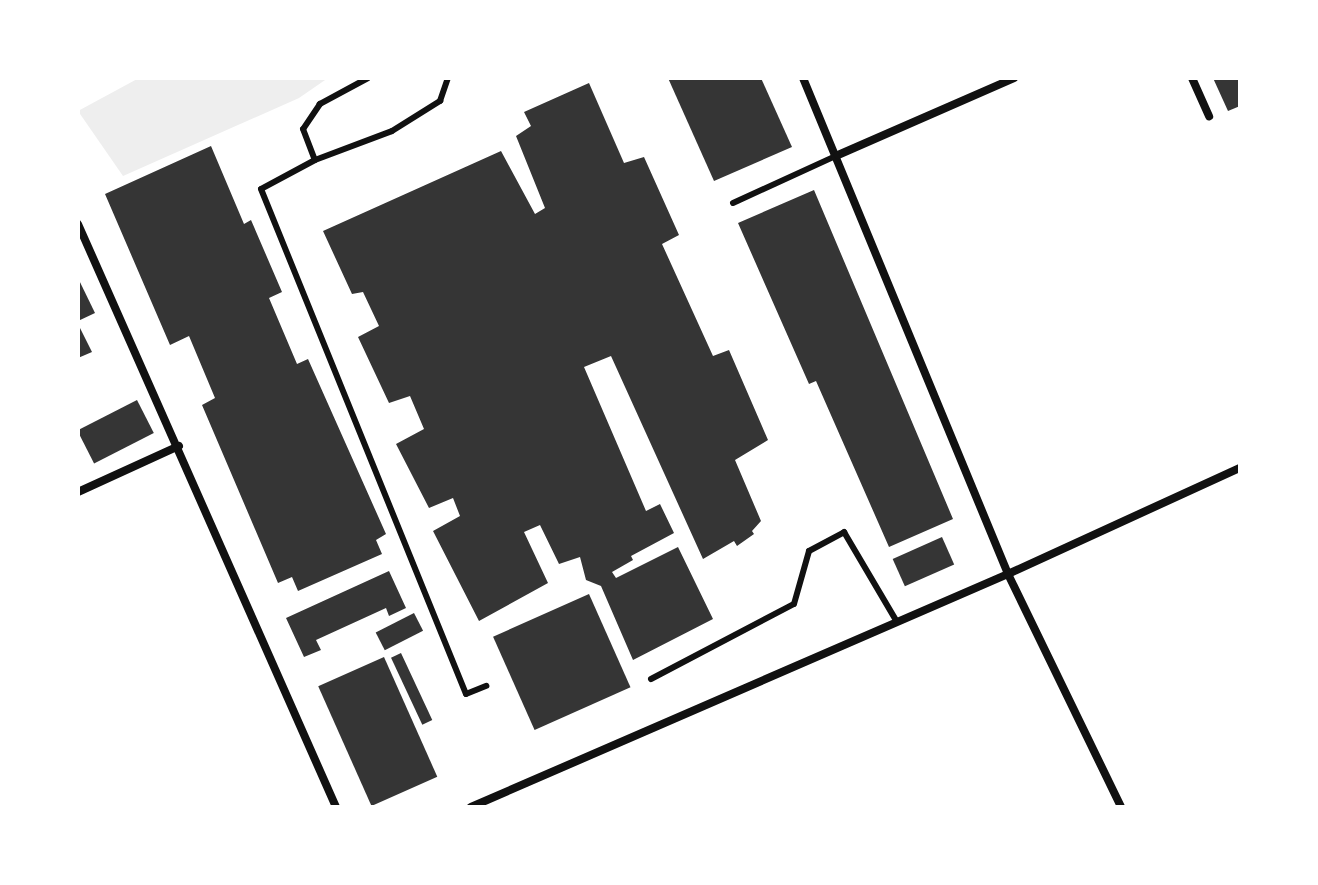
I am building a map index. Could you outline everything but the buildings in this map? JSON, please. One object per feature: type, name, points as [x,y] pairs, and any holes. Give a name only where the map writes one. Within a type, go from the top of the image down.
[{"type":"street","points":[[803,78],[838,155],[1008,574],[1121,807]]},
{"type":"street","points":[[838,155],[1014,78]]},
{"type":"street","points":[[1192,78],[1209,116]]},
{"type":"street","points":[[78,224],[179,446],[336,807]]},
{"type":"street","points":[[78,492],[179,446]]},
{"type":"street","points":[[471,807],[1008,574],[1240,468]]},
{"type":"lane","points":[[315,160],[303,129],[320,104],[368,78]]},
{"type":"lane","points":[[448,78],[440,101],[392,131],[315,160],[261,189],[466,694],[486,686]]},
{"type":"lane","points":[[733,203],[838,155]]},
{"type":"lane","points":[[651,679],[794,604],[809,551],[844,532],[897,622]]},
{"type":"shaded area","points":[[139,78],[328,78],[299,98],[123,176],[78,111]]}]
